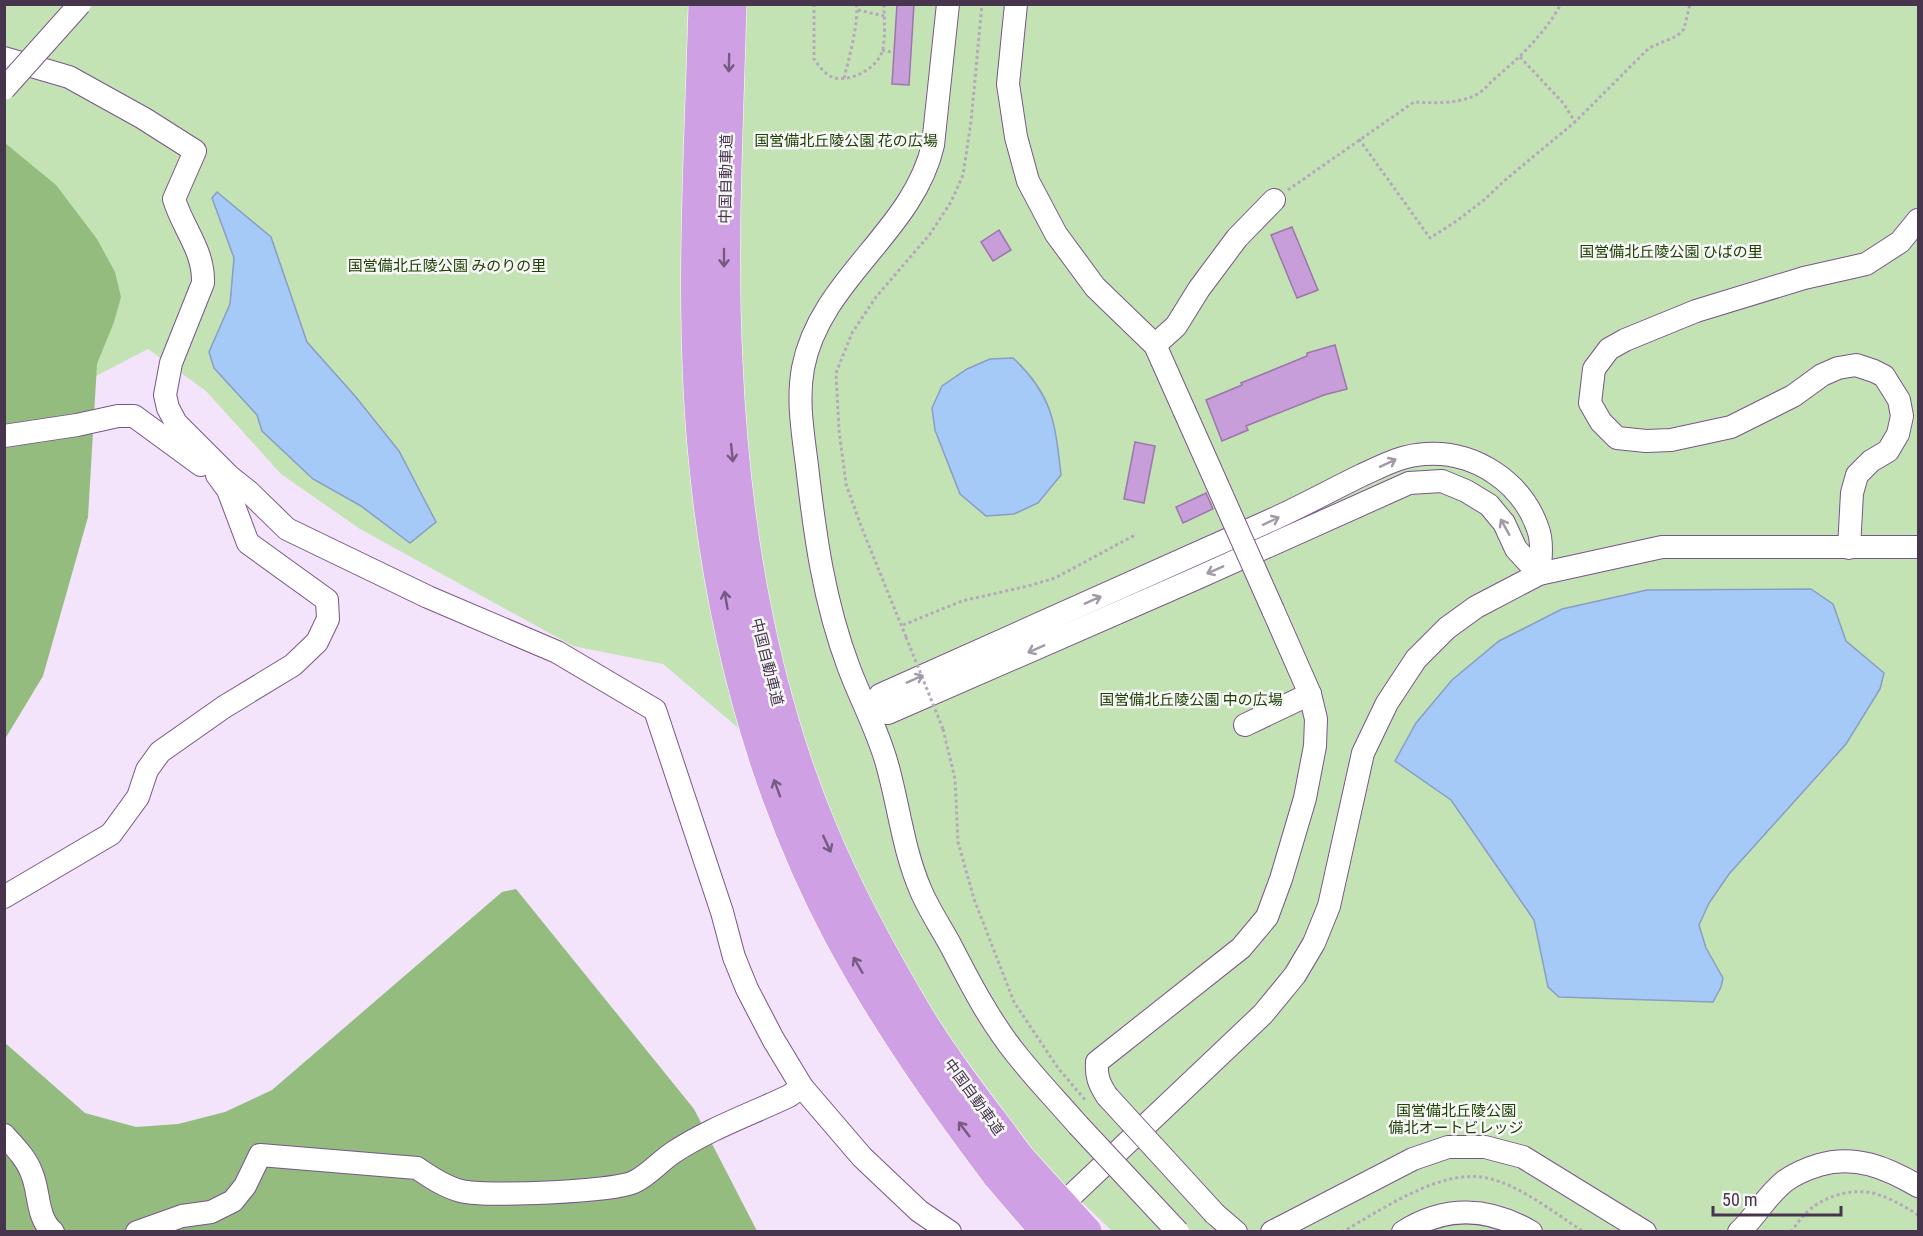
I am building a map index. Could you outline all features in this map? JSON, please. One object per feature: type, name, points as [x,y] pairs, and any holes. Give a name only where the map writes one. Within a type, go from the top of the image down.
[{"type":"highway","name":"中国自動車道","points":[[705,4],[698,260],[699,358],[704,446],[714,533],[733,639],[760,739],[797,841],[841,934],[896,1029],[939,1096],[1009,1167],[1085,1232]]},
{"type":"highway","name":"中国自動車道","points":[[730,4],[724,259],[726,358],[730,444],[739,518],[759,636],[786,734],[822,833],[865,923],[913,1010],[963,1084],[1048,1232]]},
{"type":"street","points":[[4,89],[80,4]]},
{"type":"street","points":[[948,4],[929,162],[919,184],[895,220],[825,309],[810,340],[803,370],[800,407],[814,530],[829,610],[887,763],[905,844],[921,891],[988,1015],[1016,1054],[1078,1125],[1178,1232]]},
{"type":"street","points":[[1016,4],[1008,84],[1016,137],[1028,181],[1056,234],[1095,287],[1155,345],[1310,694],[1316,719],[1316,746],[1305,798],[1267,917],[1241,948],[1097,1062],[1096,1074],[1099,1086],[1097,1100],[1236,1232]]},
{"type":"street","points":[[4,58],[69,77],[143,118],[195,151],[174,199],[178,214],[201,256],[204,269],[203,283],[171,363],[165,395],[168,408],[176,423],[223,476],[248,543],[327,600],[328,619],[317,642],[293,665],[224,707],[160,752],[147,770],[138,796],[111,834],[4,897]]},
{"type":"street","points":[[1155,345],[1176,326],[1199,289],[1237,238],[1274,200]]},
{"type":"street","points":[[1849,548],[1852,493],[1857,475],[1871,460],[1888,451],[1898,434],[1902,416],[1899,400],[1884,376],[1874,370],[1856,365],[1838,368],[1822,375],[1793,396],[1731,428],[1671,440],[1646,441],[1617,438],[1601,422],[1590,403],[1594,369],[1609,349],[1617,344],[1696,311],[1804,278],[1866,264],[1900,242],[1918,220]]},
{"type":"street","points":[[4,436],[118,416],[134,416],[198,464],[249,492],[287,529],[428,597],[557,652],[656,710],[722,912],[734,957],[747,989],[773,1039],[802,1087],[862,1157],[919,1211],[950,1232]]},
{"type":"street","points":[[868,712],[880,695],[1198,554],[1400,458],[1428,454],[1467,458],[1503,477],[1526,504],[1539,530],[1541,554],[1539,574]]},
{"type":"street","points":[[868,712],[888,713],[1409,483],[1442,481],[1466,491],[1489,505],[1504,523],[1516,549],[1539,574]]},
{"type":"street","points":[[1034,1232],[1263,1014],[1295,975],[1314,943],[1329,906],[1364,753],[1387,703],[1416,659],[1447,628],[1476,607],[1539,574],[1662,547],[1918,547]]},
{"type":"street","points":[[1245,725],[1310,694]]},
{"type":"street","points":[[137,1232],[182,1216],[212,1212],[233,1201],[244,1186],[260,1155],[417,1168],[445,1184],[471,1192],[567,1191],[608,1188],[632,1183],[674,1152],[789,1096],[802,1087]]},
{"type":"street","points":[[4,1135],[21,1154],[32,1172],[38,1190],[41,1216],[53,1232]]},
{"type":"street","points":[[1272,1232],[1413,1159],[1448,1147],[1485,1147],[1523,1156],[1645,1232]]},
{"type":"street","points":[[1739,1232],[1785,1181],[1801,1171],[1826,1163],[1849,1160],[1875,1164],[1918,1186]]},
{"type":"street","points":[[1403,1232],[1431,1218],[1464,1211],[1480,1212],[1504,1219],[1531,1232]]},
{"type":"path","points":[[814,4],[814,59],[826,73],[834,78],[844,78],[867,71],[882,54],[884,4]]},
{"type":"path","points":[[844,78],[858,9],[856,4]]},
{"type":"path","points":[[982,4],[971,122],[963,175],[951,202],[930,234],[876,297],[852,333],[836,373],[839,430],[846,484],[943,729],[955,779],[958,842],[982,920],[1014,1002],[1058,1068],[1097,1100]]},
{"type":"path","points":[[1274,200],[1414,102],[1437,103],[1476,96],[1520,57],[1555,15],[1561,4]]},
{"type":"path","points":[[1359,139],[1430,238],[1484,200],[1575,122],[1648,48],[1677,36],[1684,29],[1690,4]]},
{"type":"path","points":[[858,9],[884,16]]},
{"type":"path","points":[[882,50],[891,52]]},
{"type":"path","points":[[1520,57],[1564,104],[1575,122]]},
{"type":"path","points":[[903,626],[962,602],[1055,578],[1135,535]]},
{"type":"path","points":[[1791,1232],[1806,1212],[1824,1200],[1845,1193],[1870,1193],[1892,1200],[1918,1215]]},
{"type":"green space","points":[[4,5],[1918,5],[1918,1231],[1112,1231],[1029,1151],[963,1063],[877,921],[822,799],[663,664],[573,646],[360,529],[281,474],[206,391],[148,349],[44,403],[5,412]]},
{"type":"green space","points":[[5,143],[56,185],[97,239],[115,272],[121,297],[114,322],[97,364],[88,517],[43,676],[5,739]]},
{"type":"green space","points":[[516,889],[694,1109],[757,1231],[5,1231],[4,1042],[85,1113],[136,1127],[178,1124],[225,1112],[272,1090],[502,892]]},
{"type":"water","points":[[217,192],[271,237],[307,342],[355,396],[399,451],[436,522],[410,543],[361,506],[313,479],[262,431],[257,415],[214,368],[209,352],[230,304],[234,258],[212,198]]},
{"type":"water","points":[[1013,358],[1037,385],[1050,411],[1057,440],[1061,475],[1038,503],[1014,514],[986,516],[960,494],[935,430],[932,408],[942,386],[967,369],[990,359]]},
{"type":"water","points":[[1811,589],[1833,604],[1846,641],[1884,673],[1880,689],[1846,744],[1729,874],[1709,903],[1699,925],[1706,948],[1723,978],[1713,1002],[1559,997],[1548,987],[1534,920],[1451,800],[1395,761],[1416,723],[1452,680],[1499,641],[1562,609],[1647,590]]},
{"type":"building","points":[[897,4],[914,4],[909,85],[892,84]]},
{"type":"building","points":[[1292,227],[1318,290],[1297,298],[1271,235]]},
{"type":"building","points":[[999,230],[1011,250],[993,261],[981,242]]},
{"type":"building","points":[[1335,345],[1347,389],[1324,395],[1246,426],[1248,430],[1222,441],[1206,400],[1307,356],[1307,353]]},
{"type":"building","points":[[1135,442],[1155,446],[1144,503],[1124,499]]},
{"type":"building","points":[[1206,493],[1213,509],[1183,523],[1176,507]]},
{"type":"park label","name":"国営備北丘陵公園 花の広場","points":[[846,141]]},
{"type":"park label","name":"国営備北丘陵公園 ひばの里","points":[[1671,252]]},
{"type":"park label","name":"国営備北丘陵公園 みのりの里","points":[[447,266]]},
{"type":"park label","name":"国営備北丘陵公園 中の広場","points":[[1191,700]]},
{"type":"park label","name":"国営備北丘陵公園 備北オートビレッジ","points":[[1456,1120]]}]
